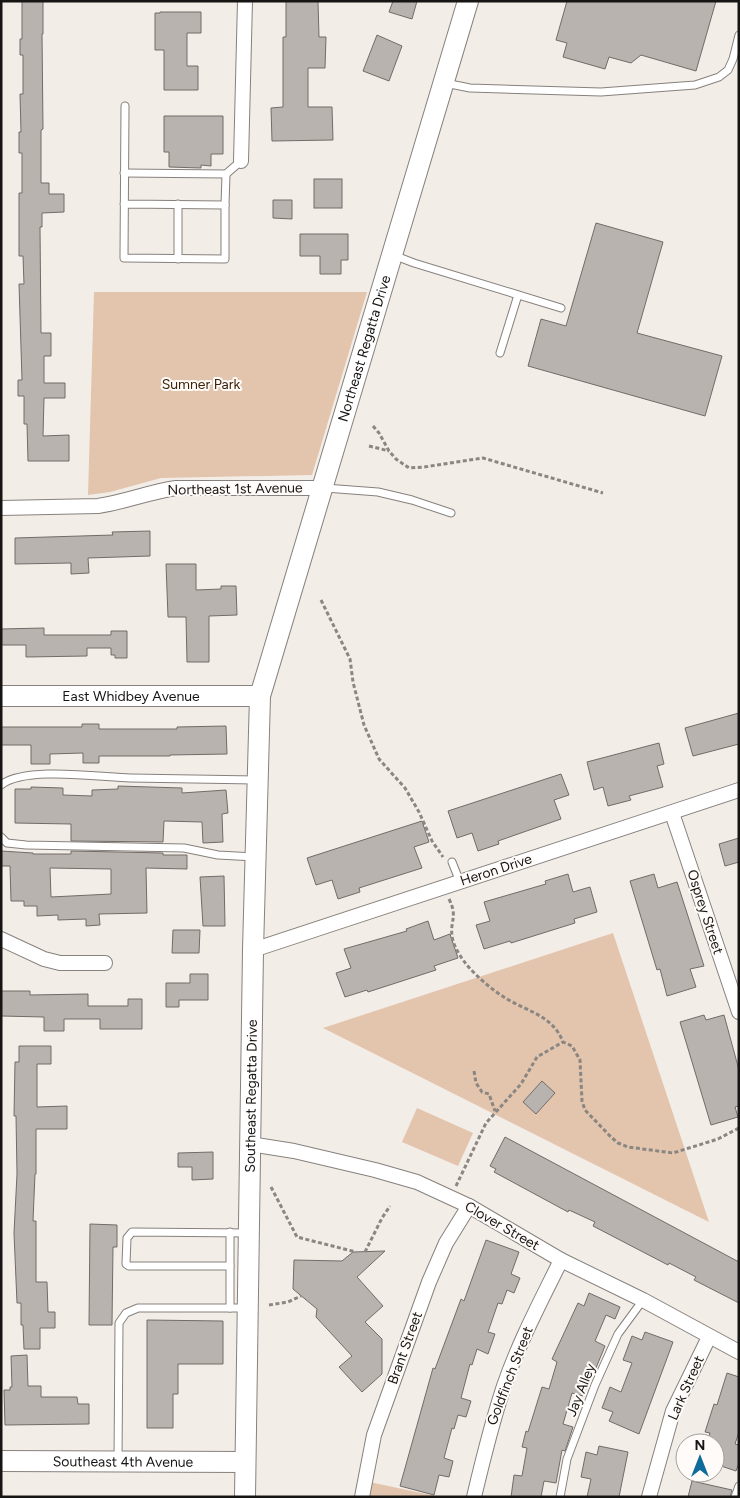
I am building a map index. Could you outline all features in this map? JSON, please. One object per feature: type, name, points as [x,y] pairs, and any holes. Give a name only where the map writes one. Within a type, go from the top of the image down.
[{"type":"main road","name":"Northeast Regatta Drive","points":[[260,696],[468,1]]},
{"type":"main road","name":"East Whidbey Avenue","points":[[1,696],[260,696]]},
{"type":"main road","name":"Southeast Regatta Drive","points":[[245,1497],[246,1462],[238,1308],[239,1232],[250,1144],[260,696]]},
{"type":"main road","name":"Southeast 4th Avenue","points":[[1,1461],[246,1462]]},
{"type":"street","points":[[241,161],[245,1]]},
{"type":"street","name":"Northeast 1st Avenue","points":[[1,508],[98,506],[176,488],[322,488]]},
{"type":"street","name":"Heron Drive","points":[[253,950],[739,790]]},
{"type":"street","name":"Osprey Street","points":[[672,813],[739,1012]]},
{"type":"street","points":[[1,939],[44,959],[60,963],[105,963]]},
{"type":"street","name":"Clover Street","points":[[250,1144],[294,1151],[384,1172],[417,1182],[469,1206],[561,1260],[643,1300],[739,1352]]},
{"type":"street","name":"Brant Street","points":[[362,1497],[374,1435],[428,1282],[446,1243],[469,1206]]},
{"type":"street","name":"Goldfinch Street","points":[[474,1497],[487,1440],[505,1384],[526,1331],[561,1260]]},
{"type":"street","name":"Lark Street","points":[[649,1497],[673,1411],[709,1337]]},
{"type":"lane","points":[[444,83],[470,88],[601,92],[695,85],[719,77],[728,70],[733,60],[739,35]]},
{"type":"lane","points":[[125,106],[124,258],[225,259],[226,174]]},
{"type":"lane","points":[[124,173],[226,174],[241,161]]},
{"type":"lane","points":[[124,204],[225,204]]},
{"type":"lane","points":[[178,204],[178,258]]},
{"type":"lane","points":[[392,255],[561,308]]},
{"type":"lane","points":[[500,353],[518,295]]},
{"type":"lane","points":[[322,488],[378,492],[412,500],[451,513]]},
{"type":"lane","points":[[1,785],[21,777],[50,774],[128,778],[257,780]]},
{"type":"lane","points":[[1,837],[7,842],[26,846],[184,848],[218,855],[255,857]]},
{"type":"lane","points":[[452,862],[460,882]]},
{"type":"lane","points":[[118,1462],[119,1323],[126,1313],[138,1308],[238,1308],[230,1266],[239,1232],[132,1232],[127,1238],[126,1264],[129,1266],[230,1266]]},
{"type":"lane","name":"Jay Alley","points":[[560,1497],[567,1459],[595,1385],[618,1334],[643,1300]]},
{"type":"lane","points":[[734,1497],[739,1486]]},
{"type":"path","points":[[373,426],[389,451],[396,459],[409,468],[483,458],[603,493]]},
{"type":"path","points":[[369,446],[389,451]]},
{"type":"path","points":[[321,600],[350,659],[353,682],[364,725],[379,759],[405,788],[419,812],[432,841],[442,856],[452,862]]},
{"type":"path","points":[[444,888],[454,909],[452,936],[457,950],[466,964],[486,983],[506,998],[554,1024],[563,1042],[572,1046],[580,1060],[582,1101],[585,1110],[611,1138],[628,1147],[673,1153],[718,1138],[739,1128]]},
{"type":"path","points":[[456,1186],[479,1137],[496,1111],[521,1084],[537,1057],[563,1042]]},
{"type":"path","points":[[474,1071],[476,1083],[482,1092],[489,1094],[496,1111]]},
{"type":"path","points":[[271,1187],[297,1237],[356,1252]]},
{"type":"path","points":[[365,1252],[390,1206]]},
{"type":"path","points":[[269,1305],[288,1302],[301,1296]]},
{"type":"green space","name":"Sumner Park","points":[[94,292],[367,292],[312,475],[161,478],[110,492],[88,495]]},
{"type":"green space","points":[[613,933],[709,1222],[323,1028]]},
{"type":"green space","points":[[417,1108],[473,1133],[458,1166],[402,1142]]},
{"type":"green space","points":[[365,1481],[440,1497],[362,1497]]},
{"type":"building","points":[[22,1],[43,1],[41,183],[49,183],[49,194],[64,194],[64,212],[42,213],[42,227],[40,227],[41,333],[51,333],[51,356],[44,356],[44,383],[65,383],[65,398],[44,398],[43,436],[69,435],[69,461],[28,461],[27,424],[24,424],[24,396],[18,396],[18,380],[22,380],[19,284],[24,284],[23,256],[19,256],[19,193],[22,193],[22,153],[19,153],[19,132],[21,132],[20,94],[23,94],[23,55],[20,55]]},
{"type":"building","points":[[286,1],[318,1],[319,37],[326,37],[325,68],[308,68],[308,107],[332,107],[333,140],[272,141],[271,108],[283,107],[283,37],[286,37]]},
{"type":"building","points":[[393,1],[417,1],[412,19],[389,12]]},
{"type":"building","points":[[567,1],[716,1],[696,71],[641,55],[631,63],[609,57],[605,69],[563,57],[567,43],[556,40]]},
{"type":"building","points":[[201,12],[201,33],[187,33],[187,66],[198,66],[198,90],[164,90],[164,50],[155,50],[155,13]]},
{"type":"building","points":[[377,35],[402,46],[389,81],[363,71]]},
{"type":"building","points":[[164,116],[223,116],[223,154],[211,154],[211,166],[201,165],[201,168],[169,167],[169,152],[164,152]]},
{"type":"building","points":[[314,179],[342,179],[342,208],[314,208]]},
{"type":"building","points":[[273,200],[292,200],[292,219],[273,218]]},
{"type":"building","points":[[596,223],[663,242],[637,333],[722,356],[705,416],[528,366],[541,319],[566,326]]},
{"type":"building","points":[[300,234],[348,234],[348,260],[341,260],[341,274],[320,274],[320,256],[300,256]]},
{"type":"building","points":[[150,531],[150,556],[88,558],[89,573],[71,574],[71,563],[15,564],[15,538],[113,535],[112,532]]},
{"type":"building","points":[[166,564],[196,564],[196,590],[236,586],[237,615],[209,616],[209,662],[187,662],[186,617],[168,617]]},
{"type":"building","points":[[44,628],[44,635],[111,635],[111,631],[127,631],[127,658],[115,658],[115,655],[111,655],[111,648],[87,648],[87,656],[26,657],[26,645],[1,645],[1,629]]},
{"type":"building","points":[[739,713],[739,744],[693,756],[685,728]]},
{"type":"building","points":[[82,724],[99,724],[99,729],[177,729],[177,727],[226,726],[227,754],[99,756],[99,763],[83,763],[83,753],[50,754],[50,764],[31,764],[31,745],[1,745],[1,727],[82,727]]},
{"type":"building","points":[[659,743],[664,764],[657,766],[663,787],[629,796],[631,800],[608,806],[603,787],[594,790],[587,762]]},
{"type":"building","points":[[561,774],[569,795],[554,800],[561,819],[498,841],[499,844],[478,851],[472,833],[457,838],[448,811]]},
{"type":"building","points":[[118,786],[182,788],[182,793],[226,790],[228,813],[222,814],[223,842],[203,843],[202,822],[164,821],[163,842],[71,841],[71,824],[15,823],[15,789],[31,789],[31,787],[63,788],[63,795],[92,796],[92,790],[118,789]]},
{"type":"building","points":[[422,821],[429,842],[414,847],[422,868],[359,888],[360,892],[338,899],[332,880],[316,885],[307,858]]},
{"type":"building","points":[[739,838],[739,862],[725,866],[719,844]]},
{"type":"building","points":[[1,851],[33,854],[71,854],[71,851],[187,855],[187,869],[146,868],[147,913],[99,914],[100,925],[86,926],[86,919],[58,920],[58,915],[37,916],[37,906],[24,906],[24,901],[11,901],[10,866],[1,866]],"holes":[[[50,868],[111,869],[111,894],[51,897]]]},
{"type":"building","points":[[568,874],[573,892],[590,887],[597,912],[574,919],[575,923],[511,943],[510,941],[484,949],[476,925],[490,921],[484,902],[546,884],[545,881]]},
{"type":"building","points":[[654,874],[658,888],[677,882],[704,966],[690,969],[696,987],[667,996],[660,969],[657,970],[630,881]]},
{"type":"building","points":[[224,876],[225,926],[203,926],[200,877]]},
{"type":"building","points":[[428,921],[434,940],[450,934],[458,958],[434,966],[436,970],[368,992],[367,990],[345,997],[336,973],[351,968],[344,949],[407,931],[406,929]]},
{"type":"building","points":[[173,930],[200,930],[199,953],[172,953]]},
{"type":"building","points":[[190,974],[208,974],[208,1000],[179,1000],[179,1007],[166,1007],[166,983],[190,983]]},
{"type":"building","points":[[1,991],[30,991],[30,995],[88,994],[88,1006],[128,1006],[128,999],[142,999],[142,1029],[100,1029],[100,1019],[64,1019],[64,1031],[44,1031],[44,1017],[1,1016]]},
{"type":"building","points":[[704,1015],[706,1020],[724,1015],[739,1070],[739,1106],[735,1107],[738,1117],[711,1125],[680,1022]]},
{"type":"building","points":[[19,1046],[51,1046],[51,1064],[37,1064],[37,1107],[67,1106],[67,1129],[36,1129],[33,1221],[36,1221],[36,1282],[47,1282],[48,1312],[55,1312],[55,1328],[40,1328],[40,1349],[24,1349],[21,1303],[17,1303],[14,1233],[17,1174],[16,1116],[14,1116],[15,1062],[19,1062]]},
{"type":"building","points":[[542,1081],[555,1093],[536,1114],[523,1102]]},
{"type":"building","points":[[505,1137],[739,1262],[739,1303],[694,1280],[696,1277],[669,1263],[668,1265],[593,1226],[595,1222],[569,1210],[568,1212],[494,1172],[496,1169],[490,1166]]},
{"type":"building","points":[[213,1152],[213,1179],[192,1180],[192,1167],[178,1167],[178,1153]]},
{"type":"building","points":[[90,1224],[117,1225],[117,1247],[113,1247],[112,1325],[89,1325]]},
{"type":"building","points":[[486,1240],[519,1252],[511,1274],[520,1278],[514,1293],[507,1290],[502,1304],[498,1303],[488,1332],[495,1334],[488,1354],[477,1349],[472,1365],[470,1364],[461,1398],[471,1401],[466,1417],[458,1415],[454,1429],[452,1428],[444,1458],[453,1461],[449,1477],[439,1475],[434,1495],[400,1486],[433,1368],[435,1369],[461,1299],[464,1301]]},
{"type":"building","points":[[385,1251],[357,1277],[383,1306],[365,1322],[382,1339],[382,1374],[362,1392],[339,1367],[352,1356],[316,1317],[317,1309],[293,1289],[294,1260],[342,1261],[353,1252]]},
{"type":"building","points":[[589,1293],[620,1307],[615,1319],[606,1315],[595,1341],[605,1346],[596,1368],[591,1366],[583,1396],[572,1393],[563,1424],[573,1427],[565,1451],[562,1450],[556,1483],[544,1481],[541,1497],[511,1497],[514,1475],[522,1476],[527,1448],[522,1447],[526,1431],[528,1432],[542,1387],[549,1389],[557,1362],[552,1359],[578,1303],[584,1306]]},
{"type":"building","points":[[147,1320],[223,1321],[223,1364],[178,1364],[178,1394],[173,1394],[173,1428],[147,1428]]},
{"type":"building","points":[[645,1332],[673,1342],[639,1434],[609,1421],[613,1412],[602,1408],[610,1387],[621,1392],[632,1363],[623,1360],[632,1336],[642,1340]]},
{"type":"building","points":[[27,1355],[28,1386],[41,1386],[41,1397],[77,1397],[78,1404],[89,1404],[89,1424],[5,1425],[4,1390],[10,1390],[10,1387],[12,1387],[11,1356]]},
{"type":"building","points":[[727,1373],[739,1377],[739,1432],[735,1444],[739,1445],[739,1463],[736,1471],[725,1467],[725,1433],[705,1432],[714,1404],[717,1405]]},
{"type":"building","points":[[599,1446],[628,1452],[619,1497],[587,1497],[591,1479],[581,1477],[586,1452],[597,1455]]},
{"type":"building","points":[[692,1483],[701,1483],[732,1490],[730,1497],[688,1497]]}]
